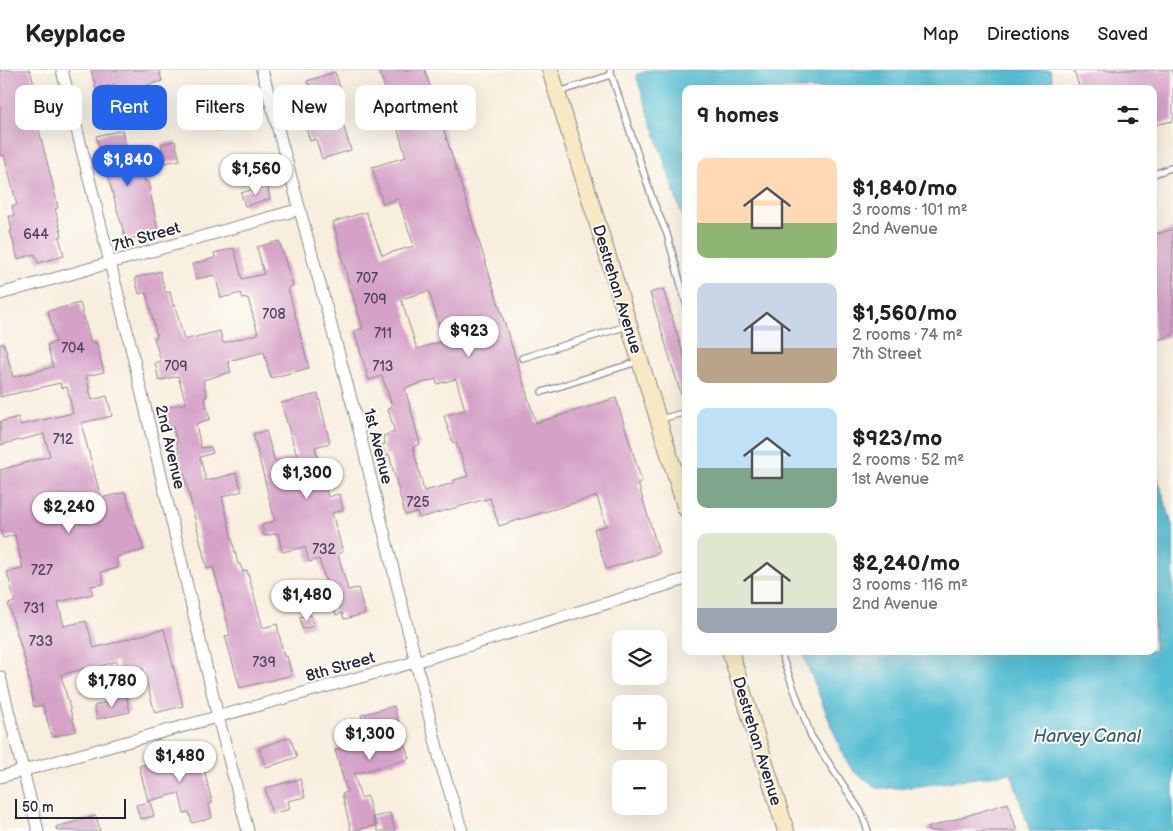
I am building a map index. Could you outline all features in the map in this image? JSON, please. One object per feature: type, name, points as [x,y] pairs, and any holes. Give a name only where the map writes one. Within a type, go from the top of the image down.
[{"type":"main road","name":"Destrehan Avenue","points":[[550,70],[682,496]]},
{"type":"main road","name":"Destrehan Avenue","points":[[731,655],[786,831]]},
{"type":"street","name":"2nd Avenue","points":[[62,70],[218,717],[248,831]]},
{"type":"street","name":"1st Avenue","points":[[262,70],[354,410],[441,764],[462,831]]},
{"type":"street","name":"7th Street","points":[[0,294],[300,209]]},
{"type":"street","name":"8th Street","points":[[0,777],[415,662],[682,580]]},
{"type":"street","points":[[0,677],[38,831]]},
{"type":"lane","points":[[557,93],[610,72],[653,201],[667,234],[682,288]]},
{"type":"lane","points":[[1157,173],[1173,167]]},
{"type":"lane","points":[[522,358],[629,325]]},
{"type":"lane","points":[[542,392],[640,361]]},
{"type":"lane","points":[[658,420],[682,413]]},
{"type":"lane","points":[[781,655],[811,736],[861,812],[868,831]]},
{"type":"water","points":[[650,70],[1050,70],[1054,85],[682,85],[682,215],[636,75]]},
{"type":"water","name":"Harvey Canal","points":[[1157,475],[1173,529],[1173,831],[1030,831],[1011,773],[905,788],[877,788],[853,771],[844,757],[805,655],[1157,655]]},
{"type":"building","points":[[0,70],[30,70],[34,85],[15,85],[15,130],[39,130],[58,208],[55,209],[62,236],[59,237],[64,256],[38,263],[35,254],[18,259],[10,231],[12,231],[9,216],[14,216],[12,206],[17,205],[4,155],[0,156]]},
{"type":"building","points":[[91,70],[159,70],[162,81],[147,85],[95,85]]},
{"type":"building","points":[[379,70],[425,70],[430,85],[384,85]]},
{"type":"building","points":[[1074,70],[1173,70],[1173,121],[1157,124],[1157,85],[1079,85]]},
{"type":"building","points":[[335,72],[339,85],[309,85],[307,81]]},
{"type":"building","points":[[122,130],[129,161],[139,159],[145,182],[148,181],[158,231],[126,240],[96,136]]},
{"type":"building","points":[[306,130],[345,130],[351,150],[322,159],[316,139],[310,141]]},
{"type":"building","points":[[398,130],[444,130],[536,423],[616,398],[642,482],[638,483],[659,553],[606,569],[594,529],[606,526],[597,496],[499,526],[490,498],[419,518],[417,512],[405,515],[389,454],[386,456],[382,445],[385,444],[383,436],[395,432],[388,410],[392,406],[382,376],[369,380],[354,331],[363,328],[333,222],[366,212],[382,255],[414,246],[398,199],[383,204],[372,167],[406,157]],"holes":[[[429,291],[444,341],[417,349],[401,299]],[[436,379],[437,384],[456,379],[465,410],[444,416],[453,443],[456,442],[468,476],[454,480],[454,483],[424,491],[413,447],[420,444],[405,388]]]},
{"type":"building","points":[[175,141],[180,160],[165,163],[161,144]]},
{"type":"building","points":[[267,185],[270,199],[245,206],[241,193]]},
{"type":"building","points":[[1173,229],[1173,335],[1157,340],[1157,234]]},
{"type":"building","points":[[279,241],[293,286],[288,288],[309,368],[271,378],[264,352],[228,361],[231,372],[203,380],[207,397],[204,398],[210,419],[196,424],[201,448],[211,447],[213,453],[200,457],[206,481],[236,473],[242,491],[222,497],[238,564],[240,564],[243,572],[247,570],[263,628],[277,624],[284,657],[287,656],[292,675],[240,688],[225,636],[230,635],[213,567],[207,569],[173,427],[166,429],[161,409],[186,403],[178,376],[159,381],[155,363],[161,361],[154,338],[157,337],[146,292],[139,294],[135,278],[160,271],[165,292],[170,292],[173,306],[175,305],[184,340],[220,331],[223,343],[258,334],[248,298],[243,299],[241,293],[221,298],[215,275],[196,279],[192,264],[215,258],[214,253],[234,248],[242,279],[264,274],[257,247]]},
{"type":"building","points":[[663,289],[682,350],[682,398],[650,293]]},
{"type":"building","points":[[80,303],[91,343],[96,342],[104,372],[86,376],[92,400],[107,396],[112,416],[81,423],[101,498],[125,492],[144,550],[116,557],[118,568],[101,572],[104,584],[91,586],[93,594],[58,602],[64,626],[86,621],[94,648],[164,629],[183,706],[155,713],[143,669],[121,675],[117,661],[87,670],[86,668],[61,675],[76,731],[52,737],[43,705],[34,707],[25,660],[8,604],[15,602],[7,572],[23,569],[15,535],[3,538],[0,528],[0,470],[50,456],[44,434],[0,445],[0,422],[18,417],[20,425],[73,413],[67,387],[61,388],[60,383],[0,397],[0,344],[4,344],[13,377],[53,367],[47,345],[56,342],[48,311]]},
{"type":"building","points":[[318,394],[330,443],[315,447],[328,497],[339,494],[343,510],[332,513],[343,552],[338,554],[348,590],[358,588],[365,614],[344,619],[342,613],[336,615],[319,559],[309,562],[305,547],[282,552],[278,533],[264,536],[262,525],[275,521],[253,434],[266,431],[275,462],[297,456],[281,403]]},
{"type":"building","points":[[311,615],[314,626],[302,629],[300,617]]},
{"type":"building","points":[[126,695],[130,712],[97,719],[94,706]]},
{"type":"building","points":[[394,706],[409,759],[354,774],[361,798],[367,796],[375,826],[351,831],[342,794],[347,792],[335,750],[368,740],[361,715]]},
{"type":"building","points":[[290,737],[297,757],[266,768],[259,748]]},
{"type":"building","points":[[199,748],[212,803],[209,804],[212,818],[192,823],[189,812],[184,813],[179,793],[148,801],[139,766]]},
{"type":"building","points":[[300,779],[305,797],[288,801],[290,809],[272,814],[265,788]]},
{"type":"building","points":[[150,802],[154,816],[140,819],[136,805]]},
{"type":"building","points":[[1008,803],[1017,831],[928,831],[927,828]]},
{"type":"building","points":[[390,813],[395,831],[378,831],[374,817]]},
{"type":"building","points":[[96,816],[100,831],[57,831],[56,827]]}]
